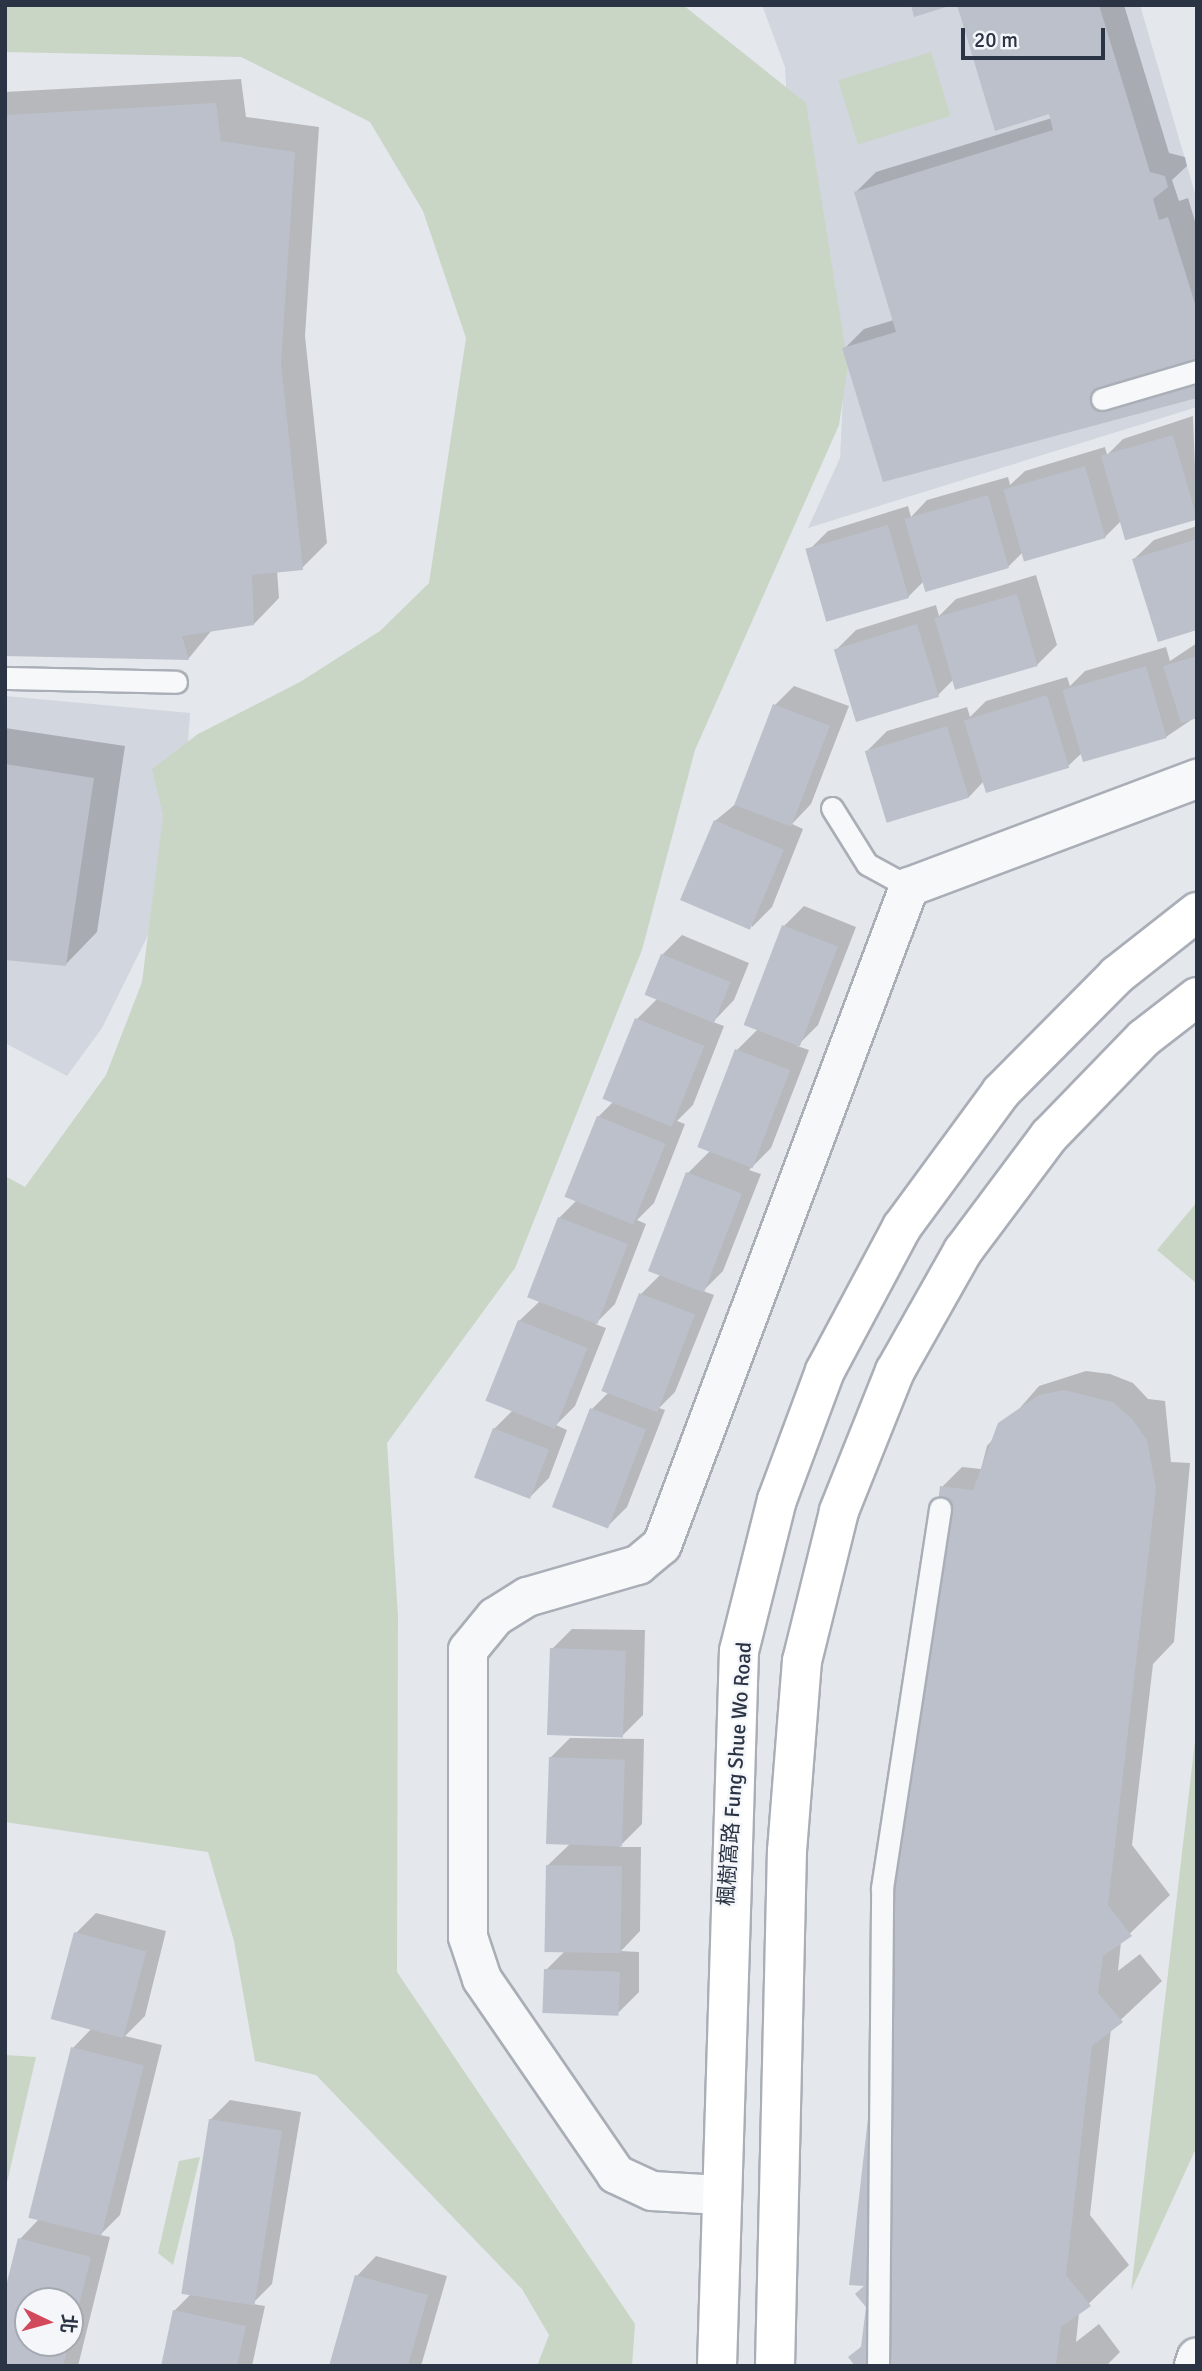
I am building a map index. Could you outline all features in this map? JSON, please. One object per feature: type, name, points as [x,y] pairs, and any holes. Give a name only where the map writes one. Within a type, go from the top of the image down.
[{"type":"main road","name":"楓樹窩路 Fung Shue Wo Road","points":[[717,2366],[720,2195],[739,1651],[776,1500],[825,1371],[902,1227],[1001,1092],[1116,975],[1197,912]]},
{"type":"main road","points":[[775,2366],[787,1851],[802,1661],[839,1511],[895,1371],[963,1251],[1049,1136],[1144,1038],[1197,997]]},
{"type":"street","points":[[720,2195],[652,2191],[616,2174],[482,1979],[468,1937],[468,1650],[495,1617],[527,1597],[638,1565],[662,1545],[909,887],[1197,779]]},
{"type":"street","points":[[1194,2366],[1197,2357]]},
{"type":"lane","points":[[1102,399],[1197,371]]},
{"type":"lane","points":[[5,678],[176,682]]},
{"type":"lane","points":[[831,808],[867,864],[909,887]]},
{"type":"lane","points":[[878,2366],[882,1888],[940,1508]]},
{"type":"shaded area","points":[[762,5],[1140,5],[1197,200],[1197,407],[808,528],[840,458],[843,396],[790,155],[785,67]]},
{"type":"shaded area","points":[[5,696],[190,713],[183,821],[157,917],[102,1028],[67,1076],[5,1043]]},
{"type":"green space","points":[[5,5],[683,5],[806,103],[848,365],[839,425],[695,750],[642,950],[515,1268],[387,1443],[398,1616],[397,1972],[635,2324],[632,2366],[537,2366],[549,2335],[522,2289],[316,2075],[255,2061],[234,1941],[208,1852],[5,1822],[5,1176],[25,1187],[106,1075],[142,982],[163,816],[152,769],[198,734],[300,682],[380,631],[429,583],[466,338],[423,211],[370,122],[241,57],[5,52]]},
{"type":"green space","points":[[931,52],[951,116],[858,144],[838,80]]},
{"type":"green space","points":[[1197,1202],[1197,1284],[1157,1250]]},
{"type":"green space","points":[[1197,1724],[1197,2146],[1131,2291]]},
{"type":"green space","points":[[5,2055],[36,2057],[5,2191]]},
{"type":"green space","points":[[200,2157],[173,2265],[158,2253],[179,2161]]},
{"type":"building","points":[[911,5],[949,5],[949,6],[914,17]]},
{"type":"building","points":[[957,5],[1099,5],[1150,172],[1165,176],[1168,187],[1153,199],[1159,220],[1168,217],[1197,310],[1197,398],[883,482],[842,348],[896,332],[854,192],[1053,130],[1049,114],[995,131]]},
{"type":"building","points":[[216,103],[221,141],[295,152],[281,362],[303,570],[252,575],[254,625],[182,636],[189,660],[5,656],[5,115]]},
{"type":"building","points":[[1173,435],[1197,520],[1125,540],[1101,456]]},
{"type":"building","points":[[1085,466],[1106,538],[1024,562],[1003,489]]},
{"type":"building","points":[[988,495],[1009,568],[925,592],[904,519]]},
{"type":"building","points":[[888,525],[909,598],[826,622],[805,549]]},
{"type":"building","points":[[1197,539],[1197,630],[1158,642],[1132,559]]},
{"type":"building","points":[[1017,594],[1038,666],[955,690],[934,618]]},
{"type":"building","points":[[917,624],[939,697],[856,722],[834,649]]},
{"type":"building","points":[[1197,656],[1197,718],[1181,723],[1163,666]]},
{"type":"building","points":[[1146,666],[1167,738],[1083,762],[1062,690]]},
{"type":"building","points":[[1047,695],[1069,768],[986,793],[964,720]]},
{"type":"building","points":[[773,704],[830,726],[791,827],[734,805]]},
{"type":"building","points":[[947,726],[969,798],[887,823],[865,751]]},
{"type":"building","points":[[5,764],[94,778],[66,966],[5,960]]},
{"type":"building","points":[[714,820],[784,850],[750,930],[680,900]]},
{"type":"building","points":[[782,925],[838,947],[800,1046],[744,1025]]},
{"type":"building","points":[[661,954],[731,982],[714,1023],[645,995]]},
{"type":"building","points":[[635,1018],[705,1046],[672,1127],[602,1099]]},
{"type":"building","points":[[735,1049],[790,1070],[752,1168],[697,1147]]},
{"type":"building","points":[[597,1116],[666,1144],[633,1224],[564,1197]]},
{"type":"building","points":[[686,1172],[742,1194],[704,1292],[648,1271]]},
{"type":"building","points":[[558,1217],[628,1244],[597,1324],[527,1297]]},
{"type":"building","points":[[639,1293],[695,1315],[657,1413],[601,1391]]},
{"type":"building","points":[[518,1320],[588,1348],[555,1429],[485,1401]]},
{"type":"building","points":[[1064,1390],[1113,1402],[1132,1419],[1147,1440],[1156,1489],[1108,1905],[1132,1936],[1103,1956],[1098,1993],[1123,2022],[1092,2046],[1066,2275],[1091,2306],[1061,2327],[1056,2364],[1061,2366],[855,2366],[848,2357],[861,2347],[866,2307],[855,2294],[864,2286],[849,2285],[940,1486],[973,1490],[998,1423],[1039,1395]]},
{"type":"building","points":[[590,1408],[646,1430],[608,1528],[552,1507]]},
{"type":"building","points":[[493,1428],[549,1450],[530,1499],[474,1477]]},
{"type":"building","points":[[550,1648],[626,1651],[623,1738],[547,1735]]},
{"type":"building","points":[[549,1757],[625,1760],[622,1847],[546,1844]]},
{"type":"building","points":[[546,1865],[622,1866],[620,1953],[544,1952]]},
{"type":"building","points":[[74,1932],[146,1951],[123,2038],[51,2019]]},
{"type":"building","points":[[544,1969],[620,1972],[618,2016],[542,2013]]},
{"type":"building","points":[[71,2047],[144,2065],[101,2236],[28,2218]]},
{"type":"building","points":[[209,2119],[282,2131],[254,2305],[181,2294]]},
{"type":"building","points":[[18,2238],[91,2257],[84,2287],[14,2287],[14,2357],[65,2357],[63,2366],[5,2366],[5,2290]]},
{"type":"building","points":[[355,2275],[428,2295],[408,2366],[329,2366]]},
{"type":"building","points":[[173,2310],[246,2326],[237,2366],[161,2366]]}]
